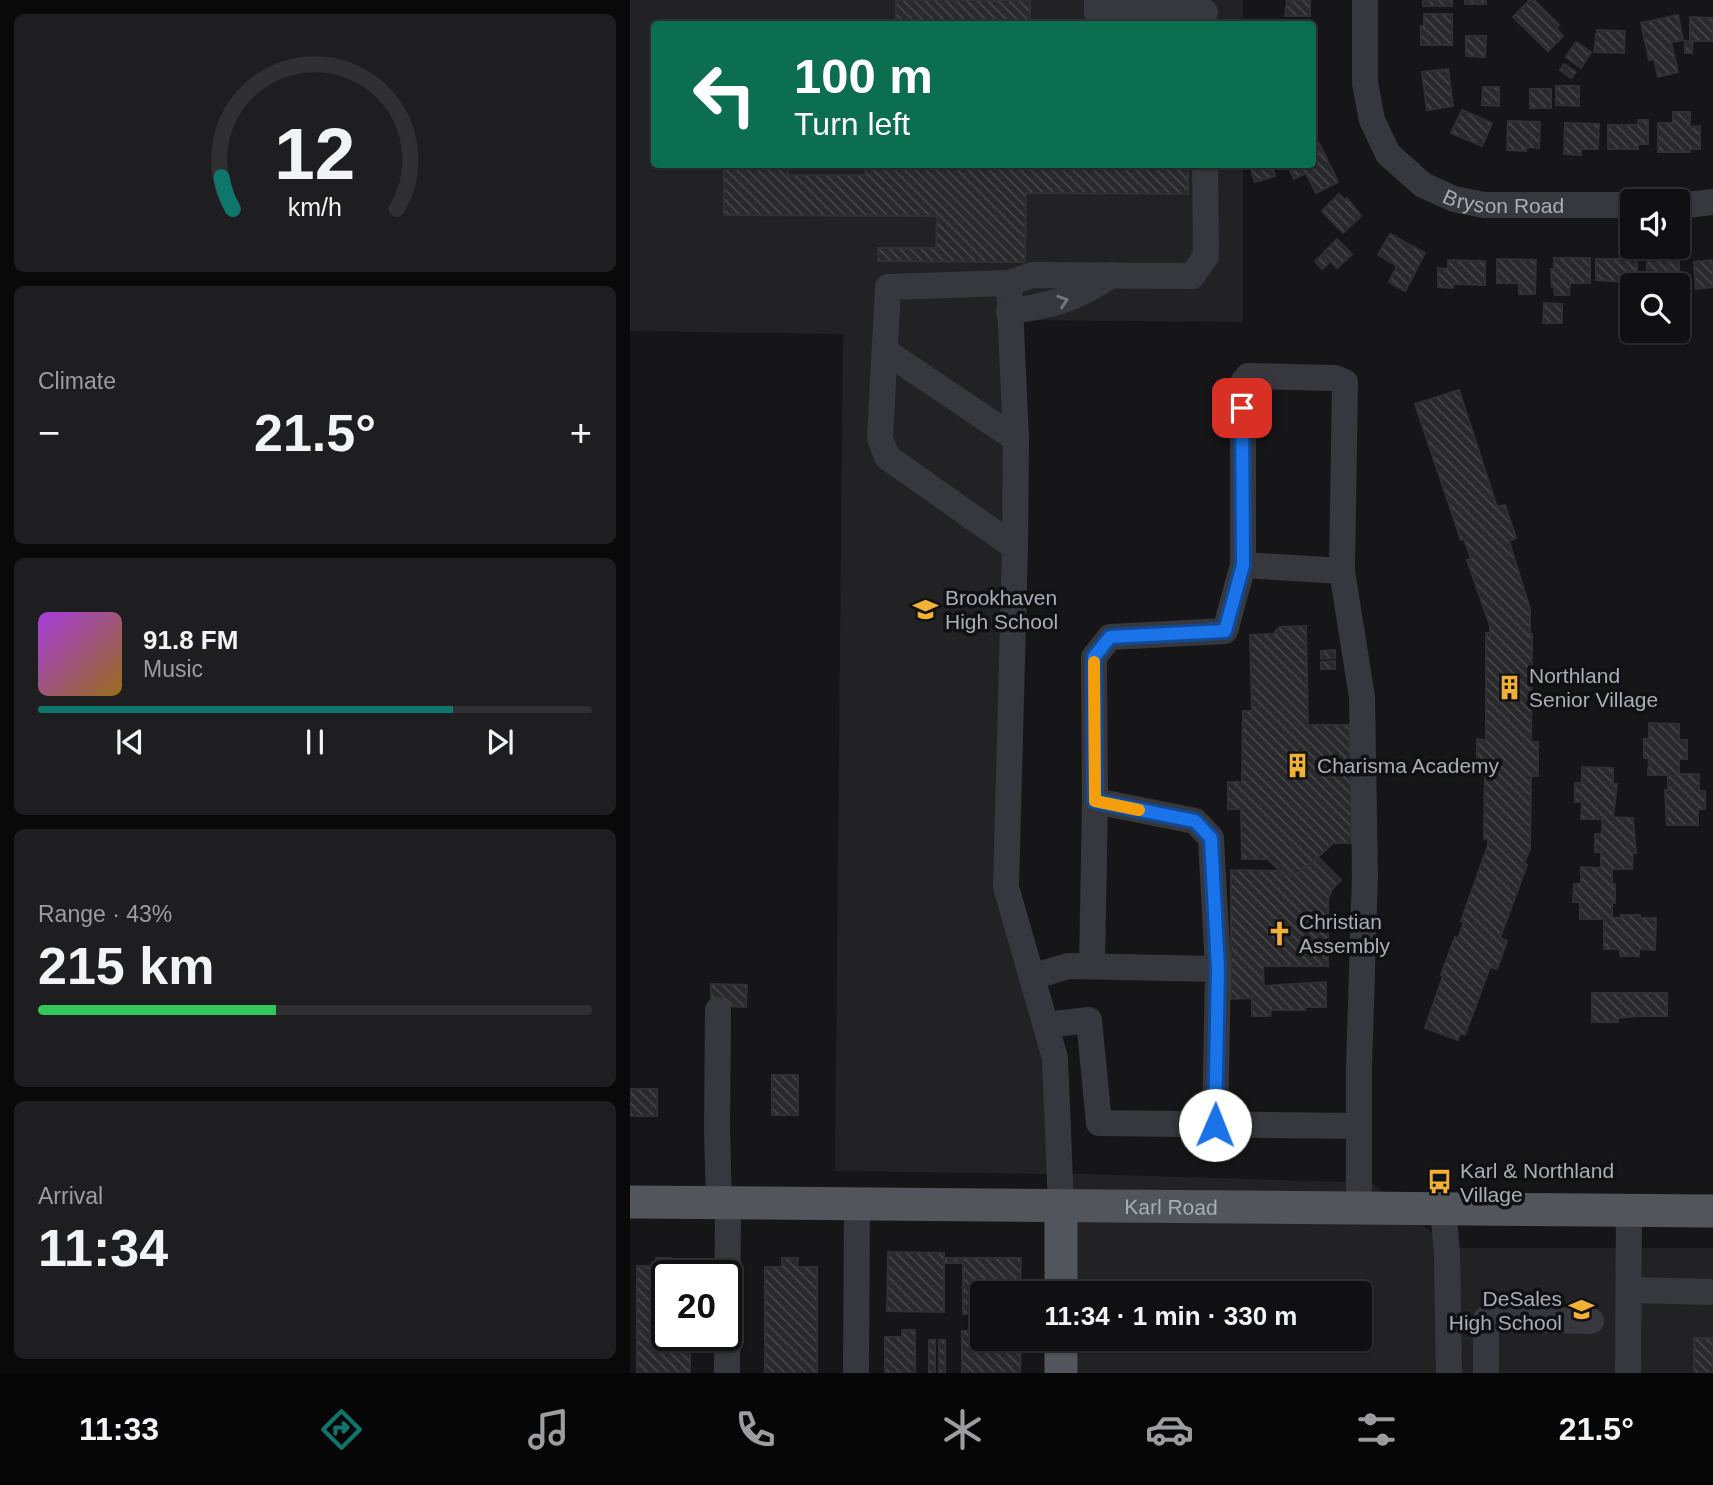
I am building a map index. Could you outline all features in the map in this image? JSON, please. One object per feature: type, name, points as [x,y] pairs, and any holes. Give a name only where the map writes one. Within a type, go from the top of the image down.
[{"type":"main road","name":"Karl Road","points":[[630,1202],[1713,1211]]},
{"type":"main road","points":[[1061,1206],[1061,1281]]},
{"type":"main road","points":[[1061,1351],[1061,1373]]},
{"type":"street","points":[[1097,0],[1097,12],[1205,12]]},
{"type":"street","name":"Bryson Road","points":[[1365,0],[1365,83],[1371,120],[1388,154],[1423,185],[1454,199],[1485,205],[1620,205]]},
{"type":"street","points":[[1015,547],[887,457],[880,438],[888,287],[1009,283],[1033,275],[1192,276],[1206,256],[1205,168]]},
{"type":"street","points":[[1690,205],[1713,202]]},
{"type":"street","points":[[1009,312],[1062,302],[1089,291],[1112,275]]},
{"type":"street","points":[[1009,283],[1016,439],[1006,887],[1055,1058],[1061,1206]]},
{"type":"street","points":[[884,351],[1016,439]]},
{"type":"street","points":[[1092,966],[1094,657],[1110,637],[1225,631],[1243,565],[1242,382],[1248,376],[1335,378],[1345,382],[1342,571],[1362,697],[1365,874],[1359,1208]]},
{"type":"street","points":[[1243,565],[1342,571]]},
{"type":"street","points":[[1095,801],[1195,821],[1211,838],[1218,969],[1215,1125]]},
{"type":"street","points":[[1032,977],[1068,966],[1218,969]]},
{"type":"street","points":[[718,1010],[717,1129],[724,1203],[727,1373]]},
{"type":"street","points":[[1046,1025],[1089,1020],[1099,1123],[1359,1126]]},
{"type":"street","points":[[856,1205],[856,1373]]},
{"type":"street","points":[[1443,1209],[1447,1252],[1449,1373]]},
{"type":"street","points":[[1628,1373],[1629,1210]]},
{"type":"street","points":[[1629,1290],[1713,1292]]},
{"type":"street","points":[[1486,1373],[1486,1319],[1591,1321]]},
{"type":"shaded area","name":"Brookhaven High School","points":[[630,0],[1243,0],[1243,21],[651,21],[651,168],[1243,168],[1243,322],[1018,320],[1000,885],[1050,1059],[1054,1173],[1372,1183],[1450,1248],[1713,1248],[1713,1373],[1061,1373],[1061,1351],[1372,1351],[1372,1281],[1060,1281],[1053,1174],[835,1171],[843,334],[630,331]]},
{"type":"building","points":[[896,0],[1030,0],[1030,21],[896,21]]},
{"type":"building","points":[[1287,0],[1310,0],[1310,16],[1285,16]]},
{"type":"building","points":[[1423,0],[1452,0],[1452,6],[1423,6]]},
{"type":"building","points":[[1465,0],[1486,0],[1486,4],[1465,4]]},
{"type":"building","points":[[1530,0],[1534,0],[1559,25],[1556,28],[1563,36],[1548,51],[1513,17]]},
{"type":"building","points":[[1424,14],[1452,14],[1452,45],[1421,45]]},
{"type":"building","points":[[1678,15],[1683,40],[1671,42],[1678,72],[1658,77],[1654,59],[1649,60],[1641,23]]},
{"type":"building","points":[[1690,17],[1713,18],[1713,41],[1690,41]]},
{"type":"building","points":[[1597,30],[1625,31],[1624,53],[1594,52]]},
{"type":"building","points":[[1466,36],[1486,36],[1485,57],[1466,56]]},
{"type":"building","points":[[1685,41],[1693,42],[1692,53],[1685,53]]},
{"type":"building","points":[[1576,42],[1591,52],[1581,68],[1566,57]]},
{"type":"building","points":[[1564,64],[1576,72],[1571,78],[1560,70]]},
{"type":"building","points":[[1448,69],[1453,106],[1427,110],[1422,72]]},
{"type":"building","points":[[1556,86],[1579,86],[1579,106],[1556,105]]},
{"type":"building","points":[[1483,87],[1499,87],[1499,106],[1482,105]]},
{"type":"building","points":[[1530,89],[1551,89],[1551,108],[1530,108]]},
{"type":"building","points":[[1462,110],[1492,123],[1482,146],[1451,133]]},
{"type":"building","points":[[1673,112],[1690,112],[1690,127],[1700,126],[1700,149],[1690,149],[1690,152],[1658,152],[1658,123],[1673,123]]},
{"type":"building","points":[[1638,120],[1648,120],[1648,144],[1638,144],[1638,149],[1608,149],[1608,125],[1638,125]]},
{"type":"building","points":[[1508,121],[1540,122],[1539,148],[1526,147],[1526,151],[1507,150]]},
{"type":"building","points":[[1565,123],[1599,124],[1598,149],[1581,149],[1581,155],[1564,154]]},
{"type":"building","points":[[1319,143],[1338,182],[1316,193],[1306,173],[1294,179],[1289,168],[1316,168],[1316,145]]},
{"type":"building","points":[[724,168],[788,168],[788,175],[865,175],[865,168],[1188,168],[1188,194],[1026,193],[1025,262],[878,261],[878,248],[936,248],[937,216],[724,215]]},
{"type":"building","points":[[1250,168],[1273,168],[1275,176],[1255,182]]},
{"type":"building","points":[[1339,194],[1345,200],[1347,198],[1361,216],[1343,233],[1322,211]]},
{"type":"building","points":[[1390,234],[1425,253],[1405,291],[1389,282],[1397,266],[1378,255]]},
{"type":"building","points":[[1337,239],[1352,254],[1337,268],[1323,253]]},
{"type":"building","points":[[1322,255],[1329,263],[1322,269],[1315,261]]},
{"type":"building","points":[[1554,258],[1590,258],[1590,283],[1570,283],[1569,295],[1555,295],[1551,269],[1554,269]]},
{"type":"building","points":[[1497,259],[1536,260],[1535,294],[1519,294],[1519,283],[1497,283]]},
{"type":"building","points":[[1596,259],[1637,259],[1637,273],[1620,273],[1620,282],[1596,280]]},
{"type":"building","points":[[1647,259],[1679,259],[1679,273],[1647,273]]},
{"type":"building","points":[[1448,260],[1485,261],[1485,285],[1453,284],[1453,288],[1438,287],[1438,268],[1448,269]]},
{"type":"building","points":[[1713,260],[1713,287],[1696,289],[1694,262]]},
{"type":"building","points":[[1544,303],[1562,304],[1562,323],[1543,323]]},
{"type":"building","name":"Northland Senior Village","points":[[1459,390],[1497,507],[1505,505],[1516,538],[1509,541],[1530,609],[1531,742],[1538,742],[1538,776],[1531,776],[1530,849],[1524,863],[1527,865],[1500,938],[1507,941],[1497,969],[1490,967],[1465,1035],[1460,1033],[1458,1040],[1425,1028],[1443,976],[1441,975],[1455,937],[1458,938],[1464,922],[1461,921],[1488,845],[1488,839],[1484,839],[1485,769],[1477,769],[1477,739],[1486,740],[1486,633],[1490,633],[1490,626],[1467,560],[1471,559],[1464,539],[1461,540],[1415,404]]},
{"type":"building","name":"Charisma Academy","points":[[1306,626],[1308,725],[1350,725],[1351,843],[1333,843],[1304,870],[1281,875],[1268,859],[1242,859],[1241,809],[1228,809],[1228,782],[1242,782],[1243,711],[1252,711],[1250,635],[1273,634],[1280,627]]},
{"type":"building","points":[[1335,650],[1335,658],[1321,659],[1321,651]]},
{"type":"building","points":[[1335,661],[1335,669],[1321,669],[1321,662]]},
{"type":"building","points":[[1649,723],[1679,724],[1679,740],[1687,740],[1687,759],[1679,759],[1679,774],[1699,774],[1699,791],[1705,791],[1705,809],[1698,809],[1698,825],[1667,825],[1665,790],[1668,790],[1668,775],[1648,775],[1649,758],[1644,758],[1644,739],[1649,739]]},
{"type":"building","points":[[1582,767],[1613,768],[1613,784],[1617,784],[1613,817],[1633,818],[1636,853],[1633,853],[1632,869],[1612,869],[1615,903],[1612,903],[1612,918],[1640,915],[1640,918],[1656,918],[1655,950],[1639,949],[1639,956],[1620,956],[1620,949],[1604,949],[1604,919],[1580,919],[1580,902],[1573,902],[1574,884],[1581,884],[1581,867],[1601,868],[1601,852],[1595,852],[1595,834],[1602,834],[1602,819],[1581,819],[1582,802],[1575,802],[1575,783],[1582,783]]},
{"type":"building","name":"Christian Assembly","points":[[1318,857],[1341,880],[1328,899],[1328,966],[1263,966],[1264,986],[1326,982],[1326,1007],[1271,1010],[1270,1016],[1252,1016],[1252,998],[1231,999],[1231,870],[1280,871],[1281,875],[1298,873]]},
{"type":"building","points":[[711,984],[747,985],[746,1007],[711,1006]]},
{"type":"building","points":[[1592,993],[1667,993],[1667,1016],[1638,1016],[1618,1018],[1618,1022],[1592,1022]]},
{"type":"building","points":[[772,1075],[798,1075],[798,1115],[772,1115]]},
{"type":"building","points":[[630,1089],[657,1089],[657,1116],[630,1116]]},
{"type":"building","points":[[888,1252],[944,1253],[944,1312],[887,1311]]},
{"type":"building","points":[[782,1258],[798,1258],[797,1267],[817,1267],[817,1373],[765,1373],[765,1267],[782,1267]]},
{"type":"building","points":[[944,1258],[963,1258],[963,1263],[944,1263]]},
{"type":"building","points":[[963,1258],[1021,1258],[1020,1281],[970,1281],[970,1314],[963,1314]]},
{"type":"building","points":[[637,1266],[651,1266],[651,1351],[690,1351],[690,1373],[637,1373]]},
{"type":"building","points":[[902,1330],[915,1330],[915,1373],[885,1373],[885,1337],[902,1337]]},
{"type":"building","points":[[962,1331],[970,1331],[970,1351],[1021,1351],[1020,1373],[962,1373]]},
{"type":"building","points":[[1694,1338],[1713,1338],[1713,1373],[1694,1373]]},
{"type":"building","points":[[929,1340],[935,1340],[935,1373],[929,1373]]},
{"type":"building","points":[[939,1340],[945,1340],[945,1373],[939,1373]]},
{"type":"slow traffic","points":[[1094,662],[1095,801],[1139,810]]},
{"type":"place","name":"Brookhaven High School","points":[[925,609]]},
{"type":"place","name":"Northland Senior Village","points":[[1509,687]]},
{"type":"place","name":"Charisma Academy","points":[[1297,765]]},
{"type":"place","name":"Christian Assembly","points":[[1279,933]]},
{"type":"place","name":"Karl & Northland Village","points":[[1440,1182]]},
{"type":"place","name":"DeSales High School","points":[[1582,1310]]},
{"type":"route","points":[[1215,1125],[1218,969],[1211,838],[1195,821],[1095,801],[1094,657],[1110,637],[1225,631],[1243,565],[1242,408]]}]
